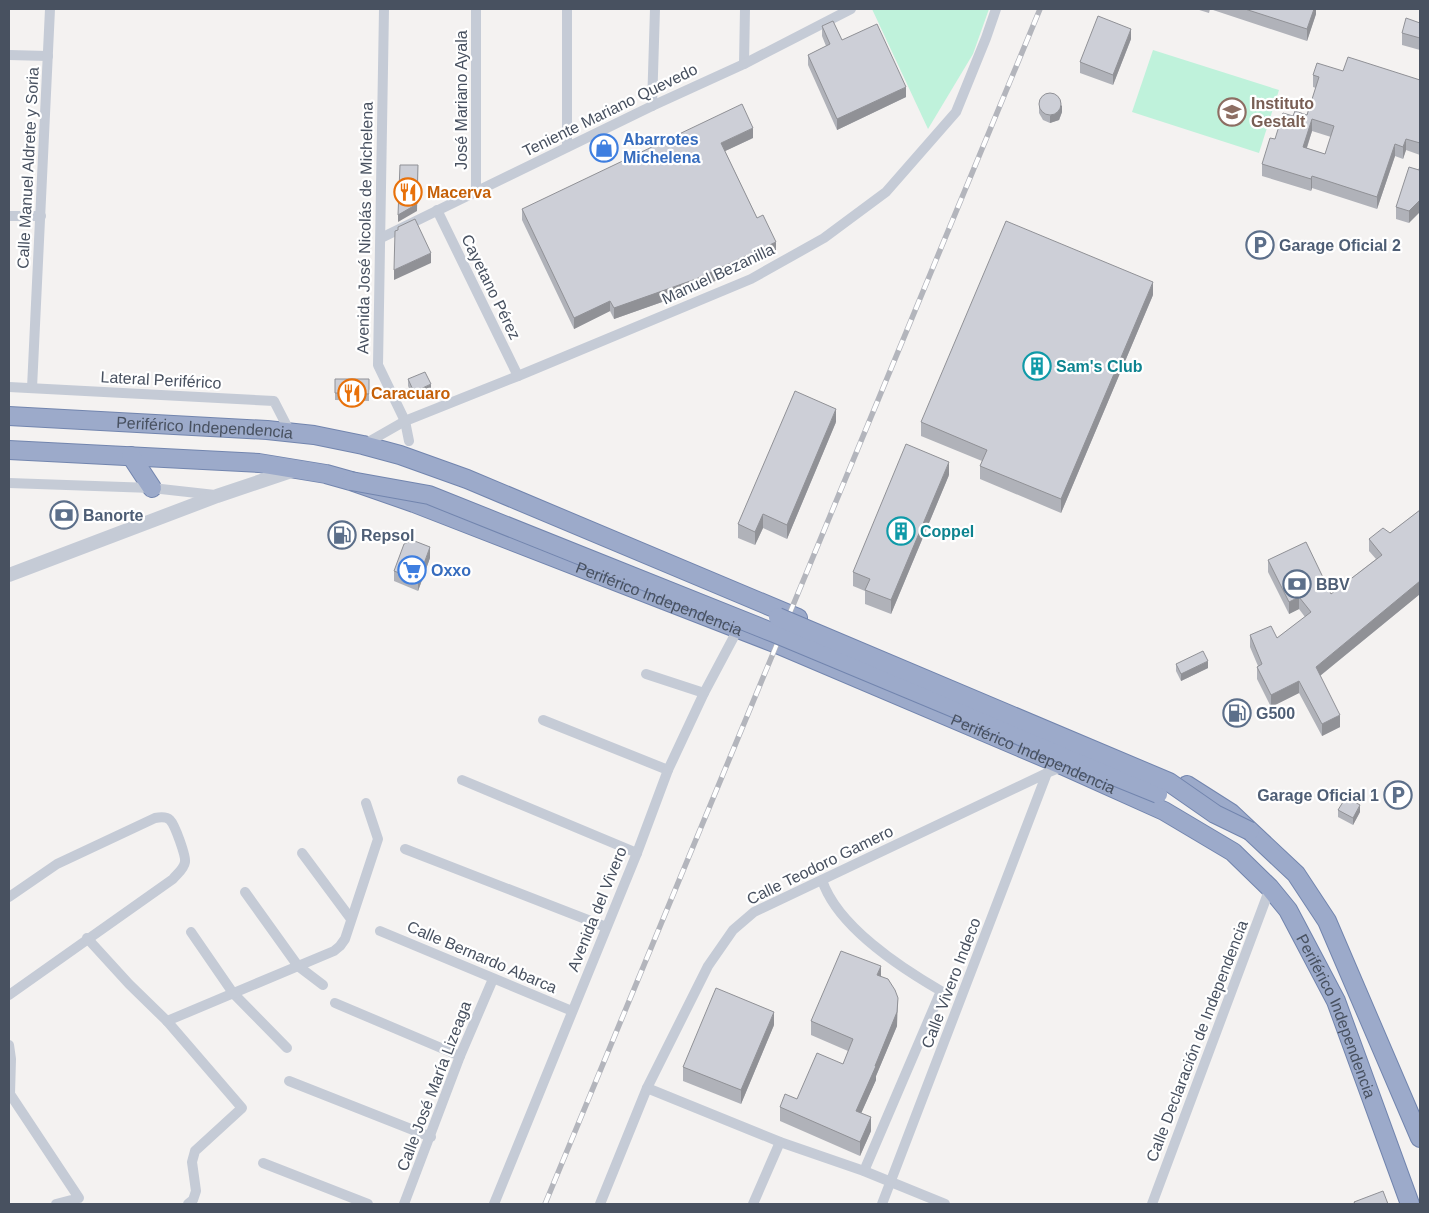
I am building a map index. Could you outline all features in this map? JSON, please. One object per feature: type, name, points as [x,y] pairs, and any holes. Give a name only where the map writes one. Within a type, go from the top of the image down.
[{"type":"highway","name":"Periférico Independencia","points":[[9,416],[266,430],[314,435],[364,445],[405,448],[789,631],[1064,766],[1164,811],[1233,852],[1270,888],[1288,910],[1336,1001],[1410,1204]]},
{"type":"highway","points":[[364,445],[398,464],[463,485],[997,726],[1158,794],[1197,821],[1226,848]]},
{"type":"highway","name":"Periférico Independencia","points":[[9,450],[259,463],[326,474],[351,481],[414,503],[738,629],[789,631],[1169,782],[1215,814],[1250,831],[1296,874],[1327,921],[1420,1138]]},
{"type":"highway","points":[[131,456],[152,488]]},
{"type":"highway","points":[[351,481],[429,495],[789,631]]},
{"type":"street","name":"Calle Manuel Aldrete y Soria","points":[[32,388],[50,9]]},
{"type":"street","name":"Avenida José Nicolás de Michelena","points":[[384,9],[378,365],[405,421],[405,448]]},
{"type":"street","name":"José Mariano Ayala","points":[[476,9],[476,191]]},
{"type":"street","points":[[567,9],[567,147]]},
{"type":"street","points":[[652,106],[655,9]]},
{"type":"street","points":[[744,64],[745,9]]},
{"type":"street","name":"Teniente Mariano Quevedo","points":[[381,238],[652,106],[744,64],[829,14],[851,9]]},
{"type":"street","name":"Manuel Bezanilla","points":[[364,445],[405,421],[751,279],[824,238],[886,192],[956,112],[996,9]]},
{"type":"street","points":[[9,55],[48,56]]},
{"type":"street","name":"Cayetano Pérez","points":[[437,210],[518,376]]},
{"type":"street","points":[[9,216],[41,216]]},
{"type":"street","name":"Lateral Periférico","points":[[9,387],[274,401],[291,434]]},
{"type":"street","points":[[9,575],[217,496],[299,469]]},
{"type":"street","points":[[9,483],[152,488],[217,496]]},
{"type":"street","name":"Avenida del Vivero","points":[[494,1204],[637,853],[668,770],[704,693],[738,629]]},
{"type":"street","points":[[646,674],[704,693]]},
{"type":"street","points":[[543,720],[668,770]]},
{"type":"street","name":"Calle Teodoro Gamero","points":[[600,1204],[647,1088],[708,966],[733,930],[754,912],[1064,766]]},
{"type":"street","name":"Calle Vivero Indeco","points":[[882,1204],[1047,773]]},
{"type":"street","points":[[462,780],[637,853]]},
{"type":"street","points":[[167,1021],[298,966],[340,946],[345,939],[378,839],[366,803]]},
{"type":"street","points":[[9,897],[56,864],[155,818],[163,817],[170,820],[185,852],[185,863],[173,878],[9,995]]},
{"type":"street","points":[[405,849],[606,928]]},
{"type":"street","points":[[302,852],[351,919]]},
{"type":"street","points":[[822,880],[826,892],[861,936],[941,991],[864,1171]]},
{"type":"street","name":"Calle Declaración de Independencia","points":[[1152,1204],[1270,888]]},
{"type":"street","points":[[245,892],[298,966],[323,985]]},
{"type":"street","name":"Calle Bernardo Abarca","points":[[380,931],[572,1011]]},
{"type":"street","points":[[191,932],[233,993],[287,1048]]},
{"type":"street","points":[[87,938],[129,984],[167,1021],[242,1108],[195,1151],[192,1162],[196,1191],[191,1202]]},
{"type":"street","name":"Calle José María Lizeaga","points":[[404,1204],[431,1137],[460,1056],[493,979]]},
{"type":"street","points":[[335,1003],[460,1056]]},
{"type":"street","points":[[9,1045],[11,1059],[9,1094],[79,1198],[56,1204]]},
{"type":"street","points":[[289,1081],[431,1137]]},
{"type":"street","points":[[647,1088],[780,1142],[864,1171],[945,1204]]},
{"type":"street","points":[[753,1204],[780,1142]]},
{"type":"street","points":[[263,1163],[368,1204]]},
{"type":"green space","points":[[872,9],[989,9],[973,54],[928,129]]},
{"type":"green space","points":[[1153,50],[1279,90],[1259,153],[1132,112]]},
{"type":"building","points":[[1245,9],[1314,9],[1307,29]]},
{"type":"building","points":[[1098,16],[1131,29],[1113,75],[1080,62]]},
{"type":"building","points":[[1406,18],[1420,23],[1420,38],[1402,33]]},
{"type":"building","points":[[833,21],[842,40],[877,24],[906,87],[837,119],[808,55],[830,44],[822,26]]},
{"type":"building","points":[[1348,57],[1420,80],[1420,143],[1406,139],[1403,147],[1395,144],[1377,197],[1312,176],[1311,179],[1262,164],[1270,138],[1275,139],[1283,113],[1293,116],[1295,111],[1307,115],[1319,77],[1313,75],[1317,63],[1343,71]],"holes":[[[1312,119],[1334,126],[1325,154],[1303,147]]]},
{"type":"building","points":[[1046,93],[1054,93],[1061,100],[1061,108],[1054,115],[1046,115],[1039,108],[1039,100]]},
{"type":"building","points":[[742,104],[753,128],[721,143],[757,218],[763,215],[776,242],[696,279],[614,308],[610,301],[574,318],[522,209]]},
{"type":"building","name":"Macerva","points":[[400,165],[418,165],[417,204],[398,215]]},
{"type":"building","points":[[1420,165],[1420,200],[1409,211],[1396,207],[1409,167],[1419,170]]},
{"type":"building","points":[[415,219],[431,253],[394,270],[395,231],[398,230],[398,227]]},
{"type":"building","name":"Sam's Club","points":[[1006,221],[1153,282],[1061,499],[980,466],[987,450],[921,422]]},
{"type":"building","points":[[425,372],[431,384],[414,392],[408,379]]},
{"type":"building","points":[[335,379],[369,379],[369,394],[335,393]]},
{"type":"building","points":[[795,391],[836,409],[787,525],[763,514],[755,532],[738,524]]},
{"type":"building","name":"Coppel","points":[[906,444],[949,462],[891,600],[865,590],[870,579],[853,572]]},
{"type":"building","points":[[1420,510],[1420,581],[1316,667],[1340,715],[1322,724],[1299,681],[1271,695],[1257,667],[1262,664],[1250,635],[1271,626],[1277,638],[1311,612],[1299,597],[1289,602],[1268,560],[1306,542],[1331,594],[1382,555],[1369,539],[1383,528],[1390,533]]},
{"type":"building","name":"Oxxo","points":[[412,540],[430,547],[418,580],[394,571],[404,544]]},
{"type":"building","points":[[1203,651],[1208,661],[1181,674],[1176,664]]},
{"type":"building","points":[[1346,797],[1360,805],[1353,818],[1338,810]]},
{"type":"building","points":[[841,951],[881,966],[877,975],[888,979],[898,998],[897,1012],[856,1111],[871,1117],[860,1142],[780,1107],[785,1094],[797,1099],[817,1053],[843,1064],[853,1039],[811,1021]]},
{"type":"building","points":[[716,988],[774,1012],[741,1090],[683,1067]]},
{"type":"building","points":[[1383,1191],[1388,1204],[1355,1204],[1354,1202]]},
{"type":"railway","points":[[545,1204],[1040,9]]},
{"type":"place","name":"Instituto Gestalt","points":[[1232,112]]},
{"type":"place","name":"Abarrotes Michelena","points":[[604,148]]},
{"type":"place","name":"Macerva","points":[[408,192]]},
{"type":"place","name":"Garage Oficial 2","points":[[1260,245]]},
{"type":"place","name":"Sam's Club","points":[[1037,366]]},
{"type":"place","name":"Caracuaro","points":[[352,393]]},
{"type":"place","name":"Banorte","points":[[64,515]]},
{"type":"place","name":"Coppel","points":[[901,531]]},
{"type":"place","name":"Repsol","points":[[342,535]]},
{"type":"place","name":"Oxxo","points":[[412,570]]},
{"type":"place","name":"BBV","points":[[1297,584]]},
{"type":"place","name":"G500","points":[[1237,713]]},
{"type":"place","name":"Garage Oficial 1","points":[[1398,795]]}]
